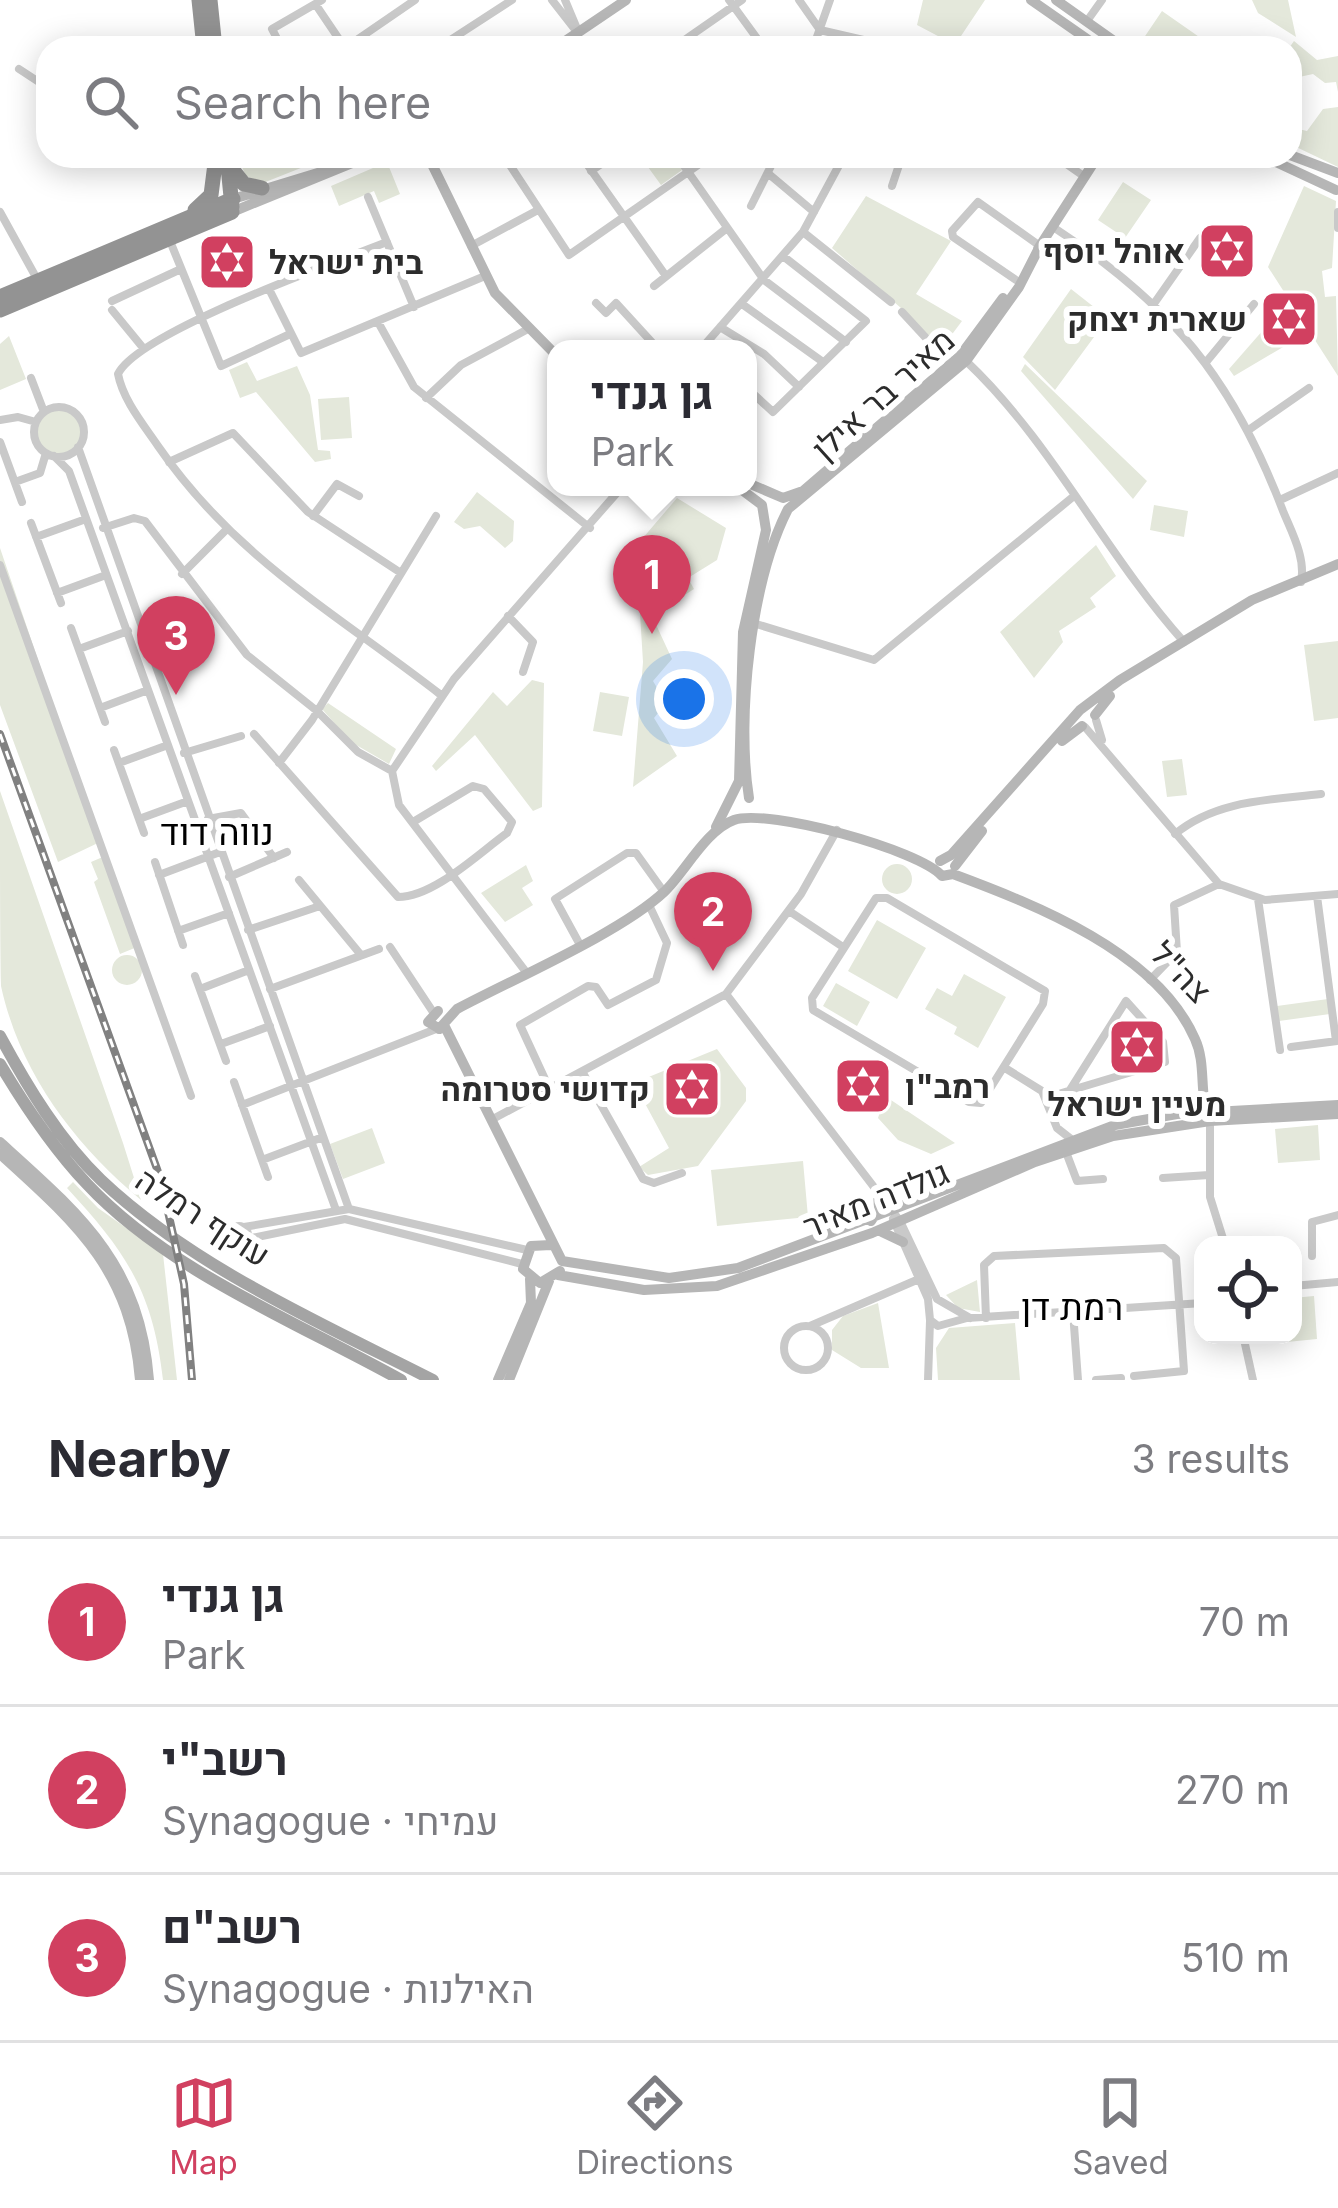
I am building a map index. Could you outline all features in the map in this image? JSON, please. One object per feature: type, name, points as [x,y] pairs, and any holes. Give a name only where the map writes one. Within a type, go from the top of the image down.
[{"type":"highway","points":[[199,0],[203,36]]},
{"type":"highway","points":[[210,0],[214,36]]},
{"type":"highway","points":[[199,36],[202,27]]},
{"type":"highway","points":[[188,216],[211,195],[219,168]]},
{"type":"highway","points":[[224,168],[230,204]]},
{"type":"highway","points":[[231,168],[244,184],[262,188]]},
{"type":"highway","points":[[0,297],[188,216],[230,204]]},
{"type":"highway","points":[[0,310],[169,237],[230,204]]},
{"type":"main road","name":"עוקף רמלה","points":[[0,1036],[56,1126],[97,1176],[132,1207],[206,1256],[433,1380]]},
{"type":"main road","name":"עוקף רמלה","points":[[0,1064],[88,1185],[135,1225],[209,1276],[401,1380]]},
{"type":"street","points":[[362,36],[415,0]]},
{"type":"street","points":[[456,36],[512,0]]},
{"type":"street","points":[[552,0],[579,33]]},
{"type":"street","points":[[565,0],[579,33]]},
{"type":"street","points":[[574,36],[626,0]]},
{"type":"street","points":[[799,0],[820,30],[843,36]]},
{"type":"street","points":[[818,36],[830,0]]},
{"type":"street","points":[[1031,0],[1083,36]]},
{"type":"street","points":[[1056,0],[1108,36]]},
{"type":"street","points":[[1087,21],[1102,0]]},
{"type":"street","points":[[276,36],[272,28],[319,2],[338,36]]},
{"type":"street","points":[[689,36],[735,2],[756,36]]},
{"type":"street","points":[[20,69],[36,80]]},
{"type":"street","points":[[1302,162],[1338,184]]},
{"type":"street","points":[[230,204],[262,188],[336,168]]},
{"type":"street","points":[[230,204],[340,168]]},
{"type":"street","points":[[433,168],[485,277],[547,346]]},
{"type":"street","points":[[515,168],[569,255],[694,168]]},
{"type":"street","points":[[589,168],[666,276]]},
{"type":"street","points":[[591,171],[595,168]]},
{"type":"street","points":[[685,168],[764,280],[846,342]]},
{"type":"street","points":[[751,206],[772,168]]},
{"type":"street","points":[[709,340],[803,232],[838,168]]},
{"type":"street","points":[[892,186],[898,168]]},
{"type":"street","points":[[1072,168],[1085,177]]},
{"type":"street","name":"מאיר בר אילן","points":[[959,360],[1091,168]]},
{"type":"street","points":[[1295,168],[1338,184]]},
{"type":"street","points":[[770,175],[814,212]]},
{"type":"street","points":[[368,197],[414,307]]},
{"type":"street","points":[[1016,280],[953,237],[952,231],[979,202],[1040,246]]},
{"type":"street","points":[[469,247],[538,209]]},
{"type":"street","points":[[0,212],[38,280]]},
{"type":"street","points":[[1338,212],[1338,228]]},
{"type":"street","points":[[1053,227],[1153,305],[1207,361],[1250,429],[1279,500],[1302,579]]},
{"type":"street","points":[[654,286],[728,228]]},
{"type":"street","points":[[803,232],[891,302]]},
{"type":"street","points":[[169,237],[221,366],[288,335]]},
{"type":"street","points":[[1153,305],[1200,238]]},
{"type":"street","points":[[387,242],[202,320],[144,349],[118,374],[122,389],[169,462],[225,531],[273,574],[441,695]]},
{"type":"street","name":"מאיר בר אילן","points":[[775,507],[959,360],[1019,287],[1040,246]]},
{"type":"street","points":[[757,397],[773,412],[866,321],[783,256]]},
{"type":"street","points":[[144,349],[112,305],[181,269]]},
{"type":"street","points":[[269,289],[301,353],[485,277]]},
{"type":"street","points":[[596,303],[606,313],[616,303],[650,340]]},
{"type":"street","points":[[742,304],[823,362]]},
{"type":"street","points":[[1207,361],[1254,304]]},
{"type":"street","points":[[902,312],[959,360],[1074,496],[1132,581],[1183,642]]},
{"type":"street","points":[[378,322],[400,369],[426,398],[547,494]]},
{"type":"street","points":[[720,327],[741,340]]},
{"type":"street","points":[[426,398],[461,365],[528,328]]},
{"type":"street","points":[[757,350],[799,387]]},
{"type":"street","points":[[31,378],[44,412]]},
{"type":"street","points":[[1250,429],[1310,388]]},
{"type":"street","points":[[336,1210],[66,465],[35,440],[36,422],[44,412],[63,407],[78,416],[83,431],[78,447],[103,528],[349,1209]]},
{"type":"street","points":[[0,420],[11,416],[36,422]]},
{"type":"street","points":[[169,462],[233,434],[313,516],[401,573]]},
{"type":"street","points":[[0,442],[22,502]]},
{"type":"street","points":[[15,482],[40,473],[50,455],[78,447]]},
{"type":"street","points":[[1279,500],[1338,473]]},
{"type":"street","points":[[313,516],[337,484],[359,496]]},
{"type":"street","points":[[757,492],[775,507]]},
{"type":"street","points":[[550,496],[590,528]]},
{"type":"street","points":[[526,972],[394,797],[392,771],[441,695],[615,496]]},
{"type":"street","points":[[755,496],[775,507]]},
{"type":"street","points":[[753,623],[874,660],[1074,496]]},
{"type":"street","points":[[705,845],[742,819],[750,800],[753,623],[775,507]]},
{"type":"street","points":[[742,819],[731,814],[743,632],[775,507]]},
{"type":"street","points":[[279,763],[317,711],[436,516]]},
{"type":"street","points":[[103,528],[134,518],[145,521],[247,655],[317,711],[350,746],[392,771]]},
{"type":"street","points":[[36,537],[86,519]]},
{"type":"street","points":[[31,523],[59,598],[106,575]]},
{"type":"street","points":[[182,574],[225,531]]},
{"type":"street","points":[[0,565],[191,1096]]},
{"type":"street","points":[[947,866],[1064,739],[1124,685],[1183,642],[1302,579],[1338,567]]},
{"type":"street","points":[[508,616],[533,642],[524,672]]},
{"type":"street","points":[[79,649],[139,627]]},
{"type":"street","points":[[71,628],[105,722]]},
{"type":"street","points":[[100,708],[148,691]]},
{"type":"street","points":[[1087,718],[1105,747],[1219,884],[1258,899],[1338,894]]},
{"type":"street","points":[[254,734],[398,897],[416,894],[510,830],[509,818],[484,789],[473,786],[413,822]]},
{"type":"street","points":[[184,753],[241,736]]},
{"type":"street","points":[[119,763],[168,745]]},
{"type":"street","points":[[114,750],[144,832]]},
{"type":"street","points":[[1175,834],[1204,814],[1228,806],[1321,794]]},
{"type":"street","points":[[139,819],[188,800]]},
{"type":"street","points":[[242,1105],[304,1084],[439,1022],[649,905],[705,845],[732,800]]},
{"type":"street","name":"צה\"ל","points":[[732,800],[750,800],[770,814],[947,866],[1061,917],[1152,979],[1188,1013],[1204,1045],[1209,1114]]},
{"type":"street","points":[[208,819],[241,813],[274,858]]},
{"type":"street","name":"צה\"ל","points":[[742,819],[837,831]]},
{"type":"street","points":[[491,1120],[726,994],[789,911],[837,831]]},
{"type":"street","points":[[159,875],[220,852]]},
{"type":"street","points":[[229,877],[287,852]]},
{"type":"street","points":[[579,943],[555,899],[627,853],[636,853],[664,892]]},
{"type":"street","points":[[154,862],[183,945]]},
{"type":"street","points":[[299,880],[362,955]]},
{"type":"street","points":[[1152,979],[1177,952],[1174,905],[1219,884]]},
{"type":"street","points":[[1258,899],[1285,1049],[1337,1041],[1334,985],[1317,896]]},
{"type":"street","points":[[882,897],[1042,987],[1043,1004],[1005,1068],[987,1100],[976,1104],[817,1013],[812,998],[882,897]]},
{"type":"street","points":[[550,1090],[520,1025],[589,986],[608,1005],[656,980],[667,944],[649,905]]},
{"type":"street","points":[[248,930],[320,906]]},
{"type":"street","points":[[789,911],[843,947]]},
{"type":"street","points":[[178,931],[229,913]]},
{"type":"street","points":[[390,947],[439,1022],[562,1262],[509,1380]]},
{"type":"street","points":[[270,989],[379,949]]},
{"type":"street","points":[[200,989],[249,970]]},
{"type":"street","points":[[195,976],[226,1061]]},
{"type":"street","name":"צה\"ל","points":[[1152,979],[1194,1036],[1209,1114]]},
{"type":"street","points":[[726,994],[899,1218],[930,1315],[928,1380]]},
{"type":"street","points":[[1045,1097],[1070,1090],[1166,1062],[1163,1042],[1126,1001],[1070,1090]]},
{"type":"street","points":[[220,1045],[270,1026]]},
{"type":"street","points":[[1005,1068],[1045,1097],[1068,1145],[1077,1181],[1103,1179]]},
{"type":"street","points":[[584,1073],[643,1179],[654,1183],[682,1173]]},
{"type":"street","points":[[234,1082],[268,1177]]},
{"type":"street","points":[[1183,1113],[1204,1090]]},
{"type":"street","points":[[1209,1114],[1338,1105]]},
{"type":"street","name":"גולדה מאיר","points":[[562,1262],[645,1276],[695,1276],[758,1263],[899,1218],[1068,1145],[1183,1113],[1209,1114]]},
{"type":"street","points":[[1209,1114],[1338,1114]]},
{"type":"street","points":[[1209,1114],[1209,1175],[1223,1236]]},
{"type":"street","name":"גולדה מאיר","points":[[899,1218],[1050,1147],[1209,1114]]},
{"type":"street","points":[[1050,1147],[1057,1128]]},
{"type":"street","points":[[262,1160],[323,1137]]},
{"type":"street","points":[[0,1142],[71,1206],[110,1253],[135,1303],[149,1380]]},
{"type":"street","points":[[0,1154],[62,1210],[101,1256],[126,1303],[140,1380]]},
{"type":"street","points":[[1163,1178],[1209,1175]]},
{"type":"street","points":[[878,1192],[879,1209],[872,1227],[906,1240]]},
{"type":"street","points":[[498,1380],[531,1303],[530,1279],[522,1264],[345,1220],[240,1244],[231,1238],[233,1228],[349,1209],[531,1247],[553,1246]]},
{"type":"street","points":[[522,1264],[531,1247],[535,1214]]},
{"type":"street","points":[[1312,1256],[1312,1222],[1338,1215]]},
{"type":"street","points":[[899,1218],[906,1240],[946,1306],[947,1324]]},
{"type":"street","name":"גולדה מאיר","points":[[554,1278],[644,1290],[694,1290],[747,1279],[872,1227]]},
{"type":"street","points":[[244,1228],[247,1239]]},
{"type":"street","points":[[986,1318],[984,1265],[1000,1255],[1164,1248],[1176,1258],[1184,1371],[1134,1376]]},
{"type":"street","points":[[530,1279],[554,1278]]},
{"type":"street","points":[[811,1369],[790,1364],[784,1349],[791,1332],[919,1279]]},
{"type":"street","points":[[1302,1285],[1338,1282]]},
{"type":"street","points":[[932,1339],[947,1324],[970,1318],[1194,1304]]},
{"type":"street","points":[[930,1315],[946,1306]]},
{"type":"street","points":[[946,1306],[970,1318]]},
{"type":"street","points":[[1073,1312],[1078,1380]]},
{"type":"street","points":[[811,1369],[825,1358],[837,1314]]},
{"type":"street","points":[[930,1315],[947,1324]]},
{"type":"street","points":[[810,1327],[826,1342]]},
{"type":"street","points":[[1245,1344],[1252,1380]]},
{"type":"street","points":[[811,1369],[815,1380]]},
{"type":"street","points":[[1096,1380],[1121,1378]]},
{"type":"shaded area","points":[[923,0],[985,0],[961,36],[938,36],[917,25]]},
{"type":"shaded area","points":[[1252,0],[1288,0],[1296,36],[1294,36],[1258,13]]},
{"type":"shaded area","points":[[1162,11],[1198,36],[1145,36]]},
{"type":"shaded area","points":[[1302,48],[1317,60],[1338,56],[1338,92],[1336,82],[1325,83],[1313,74],[1302,76]]},
{"type":"shaded area","points":[[1338,107],[1338,167],[1302,150],[1302,130],[1307,131],[1323,109]]},
{"type":"shaded area","points":[[242,168],[301,168],[263,183],[246,176]]},
{"type":"shaded area","points":[[373,168],[389,168],[400,194],[379,203],[374,191],[339,206],[331,186]]},
{"type":"shaded area","points":[[649,168],[681,168],[682,170],[661,185]]},
{"type":"shaded area","points":[[1123,182],[1151,200],[1125,238],[1098,220]]},
{"type":"shaded area","points":[[1304,186],[1336,201],[1332,268],[1322,271],[1325,297],[1336,296],[1338,376],[1268,267]]},
{"type":"shaded area","points":[[866,196],[951,241],[916,294],[962,321],[947,341],[955,349],[949,358],[909,315],[832,248]]},
{"type":"shaded area","points":[[1071,289],[1108,318],[1055,390],[1023,357]]},
{"type":"shaded area","points":[[1271,321],[1290,343],[1234,376],[1229,369]]},
{"type":"shaded area","points":[[9,336],[26,379],[0,390],[0,344]]},
{"type":"shaded area","points":[[247,362],[257,381],[297,366],[310,395],[318,450],[330,451],[331,459],[315,462],[256,392],[240,398],[229,370]]},
{"type":"shaded area","points":[[1025,364],[1147,481],[1133,499],[1021,371]]},
{"type":"shaded area","points":[[349,397],[352,438],[321,440],[318,399]]},
{"type":"shaded area","points":[[59,410],[74,417],[81,432],[74,447],[59,454],[44,447],[37,432],[44,417]]},
{"type":"shaded area","points":[[477,492],[514,521],[513,541],[505,548],[480,526],[464,529],[454,522]]},
{"type":"shaded area","points":[[677,498],[726,528],[717,560],[688,578],[694,589],[652,616],[672,659],[653,681],[666,703],[654,718],[677,756],[633,787],[643,662],[637,565],[625,559]]},
{"type":"shaded area","points":[[1154,505],[1188,511],[1184,537],[1150,530]]},
{"type":"shaded area","points":[[1096,545],[1116,576],[1090,598],[1096,607],[1059,631],[1063,642],[1034,678],[1000,632]]},
{"type":"shaded area","points":[[0,548],[100,842],[58,862],[0,705]]},
{"type":"shaded area","points":[[1338,641],[1338,718],[1314,721],[1304,645]]},
{"type":"shaded area","points":[[532,680],[544,683],[542,807],[533,811],[475,735],[436,771],[432,766],[493,692],[507,706]]},
{"type":"shaded area","points":[[600,692],[629,697],[622,736],[593,731]]},
{"type":"shaded area","points":[[328,703],[396,749],[389,764],[351,742],[322,709]]},
{"type":"shaded area","points":[[1182,759],[1187,795],[1167,797],[1162,761]]},
{"type":"shaded area","points":[[0,791],[141,1200],[94,1155],[53,1105],[10,1018],[1,986]]},
{"type":"shaded area","points":[[105,856],[137,947],[120,954],[94,882],[98,879],[91,862]]},
{"type":"shaded area","points":[[897,864],[912,879],[897,894],[882,879]]},
{"type":"shaded area","points":[[526,865],[533,881],[522,888],[533,905],[505,922],[481,893]]},
{"type":"shaded area","points":[[877,920],[926,948],[897,999],[848,971]]},
{"type":"shaded area","points":[[127,955],[142,970],[127,985],[112,970]]},
{"type":"shaded area","points":[[964,974],[1006,997],[978,1048],[954,1034],[957,1027],[925,1009],[937,988],[952,996]]},
{"type":"shaded area","points":[[836,983],[870,1002],[857,1026],[823,1006]]},
{"type":"shaded area","points":[[1328,999],[1330,1014],[1279,1021],[1277,1006]]},
{"type":"shaded area","points":[[717,1049],[746,1088],[746,1101],[698,1166],[648,1175],[639,1167],[669,1148],[634,1083]]},
{"type":"shaded area","points":[[885,1096],[955,1143],[931,1154],[898,1140],[878,1118]]},
{"type":"shaded area","points":[[1318,1125],[1320,1160],[1278,1163],[1275,1129]]},
{"type":"shaded area","points":[[372,1128],[385,1163],[343,1179],[330,1144]]},
{"type":"shaded area","points":[[803,1161],[808,1217],[717,1226],[711,1170]]},
{"type":"shaded area","points":[[73,1182],[98,1208],[163,1254],[177,1380],[163,1380],[144,1297],[121,1253],[67,1188]]},
{"type":"shaded area","points":[[977,1280],[980,1312],[958,1308],[946,1295]]},
{"type":"shaded area","points":[[1314,1296],[1317,1339],[1302,1340],[1302,1297]]},
{"type":"shaded area","points":[[878,1303],[889,1368],[861,1368],[832,1350],[832,1330],[843,1316]]},
{"type":"shaded area","points":[[1015,1323],[1020,1380],[938,1380],[936,1348],[949,1328]]},
{"type":"railway","points":[[0,734],[161,1180],[184,1284],[192,1380]]},
{"type":"place","name":"אוהל יוסף","points":[[1227,251]]},
{"type":"place","name":"בית ישראל","points":[[227,262]]},
{"type":"place","name":"שארית יצחק","points":[[1289,319]]},
{"type":"place","name":"גן גנדי","points":[[652,634]]},
{"type":"place","name":"רשב\"ם","points":[[176,695]]},
{"type":"place","name":"רשב\"י","points":[[713,971]]},
{"type":"place","name":"מעיין ישראל","points":[[1137,1047]]},
{"type":"place","name":"רמב\"ן","points":[[863,1086]]},
{"type":"place","name":"קדושי סטרומה","points":[[692,1089]]},
{"type":"district","name":"נווה דוד","points":[[217,832]]},
{"type":"district","name":"רמת דן","points":[[1072,1307]]}]
